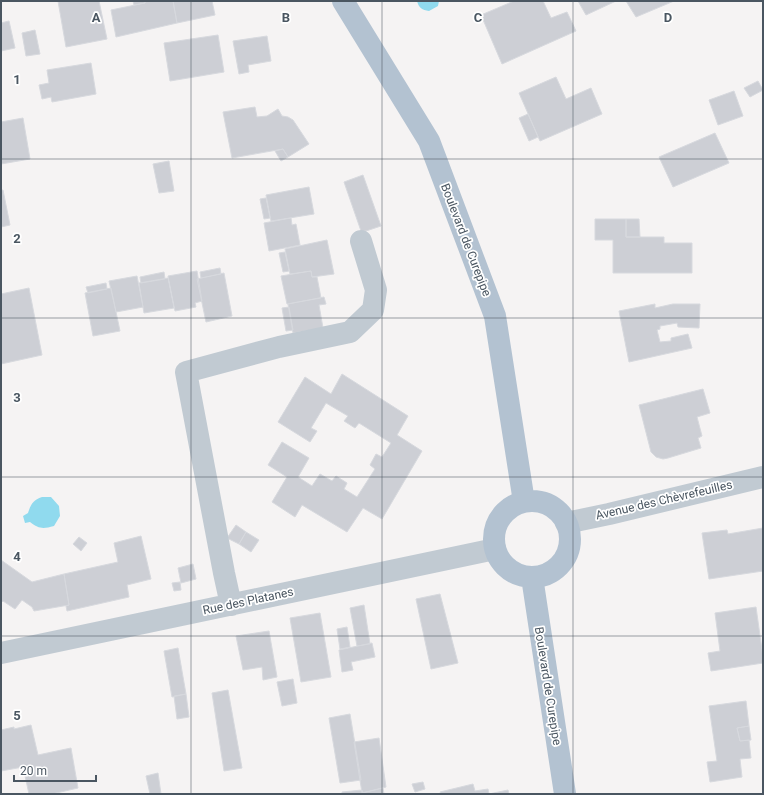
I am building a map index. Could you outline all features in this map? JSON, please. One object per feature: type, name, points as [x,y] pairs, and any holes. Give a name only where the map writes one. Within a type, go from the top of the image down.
[{"type":"main road","name":"Boulevard de Curepipe","points":[[343,1],[429,141],[495,316],[524,502]]},
{"type":"main road","points":[[536,501],[548,505],[559,512],[566,523],[569,535],[569,548],[564,559],[555,569],[544,575],[532,577],[519,575],[509,569],[500,560],[495,549],[494,537],[497,525],[503,514],[512,506],[524,502],[536,501]]},
{"type":"main road","name":"Boulevard de Curepipe","points":[[532,577],[565,794]]},
{"type":"street","points":[[231,605],[186,372],[279,347],[350,332],[373,310],[376,290],[361,241]]},
{"type":"street","name":"Avenue des Chèvrefeuilles","points":[[566,523],[763,477]]},
{"type":"street","name":"Rue des Platanes","points":[[1,653],[495,549]]},
{"type":"water","points":[[417,1],[439,1],[438,6],[429,11],[421,8]]},
{"type":"water","points":[[42,497],[51,497],[59,506],[60,516],[54,526],[47,528],[41,528],[30,522],[25,523],[23,516],[28,513],[34,501]]},
{"type":"building","points":[[58,1],[99,1],[107,39],[66,47]]},
{"type":"building","points":[[133,1],[145,1],[145,3],[134,5]]},
{"type":"building","points":[[145,1],[173,1],[177,23],[116,37],[111,10],[145,3]]},
{"type":"building","points":[[173,1],[212,1],[215,15],[177,23]]},
{"type":"building","points":[[514,1],[543,1],[551,18],[567,12],[576,31],[502,64],[481,15]]},
{"type":"building","points":[[578,1],[616,1],[586,15]]},
{"type":"building","points":[[626,1],[674,1],[636,17]]},
{"type":"building","points":[[9,21],[15,48],[1,51],[1,23]]},
{"type":"building","points":[[35,30],[40,54],[26,56],[22,33]]},
{"type":"building","points":[[218,35],[224,72],[170,81],[164,43]]},
{"type":"building","points":[[267,36],[271,61],[248,65],[249,72],[239,74],[233,41]]},
{"type":"building","points":[[91,63],[96,94],[52,102],[51,97],[42,99],[39,85],[49,83],[47,70]]},
{"type":"building","points":[[556,77],[566,99],[591,88],[602,114],[540,141],[519,93]]},
{"type":"building","points":[[758,81],[763,90],[750,97],[744,88]]},
{"type":"building","points":[[734,91],[743,116],[718,125],[709,100]]},
{"type":"building","points":[[255,107],[257,117],[267,116],[278,109],[282,116],[293,120],[309,144],[288,157],[283,149],[232,158],[223,112]]},
{"type":"building","points":[[528,114],[538,137],[529,141],[519,118]]},
{"type":"building","points":[[23,118],[30,159],[1,164],[1,122]]},
{"type":"building","points":[[715,133],[729,163],[673,187],[659,157]]},
{"type":"building","points":[[283,149],[288,157],[281,161],[275,151]]},
{"type":"building","points":[[169,161],[174,191],[159,193],[153,164]]},
{"type":"building","points":[[363,175],[381,226],[366,231],[361,231],[344,182]]},
{"type":"building","points":[[309,187],[314,214],[271,221],[266,195]]},
{"type":"building","points":[[1,190],[3,190],[10,225],[1,227]]},
{"type":"building","points":[[266,198],[270,218],[264,219],[260,199]]},
{"type":"building","points":[[291,218],[292,225],[296,224],[300,245],[269,251],[264,223]]},
{"type":"building","points":[[595,219],[626,219],[626,237],[664,237],[664,243],[692,243],[692,273],[613,273],[613,240],[595,240]]},
{"type":"building","points":[[626,219],[639,219],[640,237],[626,237]]},
{"type":"building","points":[[327,240],[334,274],[312,277],[311,271],[290,274],[285,249]]},
{"type":"building","points":[[285,252],[289,271],[283,272],[279,253]]},
{"type":"building","points":[[220,268],[221,274],[201,278],[200,272]]},
{"type":"building","points":[[197,271],[202,301],[195,303],[196,307],[175,311],[168,276]]},
{"type":"building","points":[[311,271],[312,277],[317,277],[321,298],[287,304],[281,276]]},
{"type":"building","points":[[164,272],[165,279],[141,283],[140,277]]},
{"type":"building","points":[[224,273],[232,316],[206,322],[197,279]]},
{"type":"building","points":[[137,276],[143,307],[116,312],[109,281]]},
{"type":"building","points":[[168,278],[174,308],[144,313],[139,283]]},
{"type":"building","points":[[106,283],[107,289],[88,293],[86,287]]},
{"type":"building","points":[[29,288],[42,355],[1,364],[1,294]]},
{"type":"building","points":[[111,288],[120,331],[93,336],[85,293]]},
{"type":"building","points":[[324,297],[326,304],[319,305],[323,328],[293,333],[288,304]]},
{"type":"building","points":[[655,304],[655,308],[673,304],[700,304],[699,328],[678,327],[677,323],[660,326],[660,329],[657,330],[660,342],[671,341],[671,338],[688,334],[692,348],[629,362],[619,311]]},
{"type":"building","points":[[289,307],[293,330],[286,331],[282,308]]},
{"type":"building","points":[[342,374],[408,416],[397,435],[422,451],[382,519],[363,508],[347,532],[302,505],[295,517],[272,502],[287,477],[268,465],[282,442],[309,458],[298,477],[312,486],[320,474],[332,481],[336,476],[347,483],[344,489],[357,497],[375,469],[370,465],[376,454],[382,457],[391,443],[359,423],[355,428],[344,421],[348,416],[326,403],[311,428],[317,431],[310,442],[278,422],[305,377],[331,394]]},
{"type":"building","points":[[703,389],[710,413],[697,417],[702,436],[698,438],[701,448],[663,459],[656,457],[651,452],[639,405]]},
{"type":"building","points":[[236,525],[246,532],[239,544],[227,538]]},
{"type":"building","points":[[763,528],[763,571],[709,579],[702,533],[727,530],[728,534]]},
{"type":"building","points":[[246,532],[259,540],[251,552],[239,544]]},
{"type":"building","points":[[141,536],[151,579],[127,585],[129,597],[67,611],[66,606],[69,605],[64,574],[118,562],[114,543]]},
{"type":"building","points":[[79,537],[87,543],[81,551],[73,544]]},
{"type":"building","points":[[1,560],[32,582],[64,574],[69,605],[34,611],[32,607],[22,600],[15,609],[3,601],[1,603]]},
{"type":"building","points":[[193,564],[196,579],[181,583],[178,568]]},
{"type":"building","points":[[180,582],[181,590],[174,591],[172,583]]},
{"type":"building","points":[[440,594],[458,663],[431,669],[416,599]]},
{"type":"building","points":[[364,605],[370,644],[357,646],[350,608]]},
{"type":"building","points":[[756,607],[763,663],[711,671],[708,653],[720,651],[715,613]]},
{"type":"building","points":[[320,613],[331,677],[301,682],[290,618]]},
{"type":"building","points":[[347,627],[350,647],[340,649],[337,629]]},
{"type":"building","points":[[269,631],[277,677],[263,680],[262,667],[243,670],[236,636]]},
{"type":"building","points":[[372,643],[375,657],[351,662],[353,670],[342,672],[339,650]]},
{"type":"building","points":[[178,648],[186,694],[172,697],[164,651]]},
{"type":"building","points":[[293,679],[297,703],[282,706],[277,682]]},
{"type":"building","points":[[228,690],[242,768],[224,771],[212,693]]},
{"type":"building","points":[[186,694],[189,717],[177,719],[174,696]]},
{"type":"building","points":[[746,701],[749,726],[737,728],[740,741],[749,740],[751,758],[740,759],[742,777],[710,782],[707,762],[717,761],[709,706]]},
{"type":"building","points":[[350,714],[361,780],[340,783],[329,718]]},
{"type":"building","points":[[31,725],[38,755],[71,748],[78,788],[52,794],[29,794],[23,767],[1,771],[1,730]]},
{"type":"building","points":[[749,726],[751,740],[740,741],[737,728]]},
{"type":"building","points":[[379,738],[386,787],[362,793],[354,742]]},
{"type":"building","points":[[158,773],[161,794],[150,794],[146,776]]},
{"type":"building","points":[[423,782],[425,789],[415,792],[412,784]]},
{"type":"building","points":[[473,784],[475,791],[488,789],[489,794],[441,794],[440,792]]},
{"type":"building","points":[[383,788],[384,794],[362,793]]},
{"type":"building","points":[[362,790],[363,794],[342,794],[342,792]]},
{"type":"building","points":[[508,790],[509,794],[489,794]]}]
